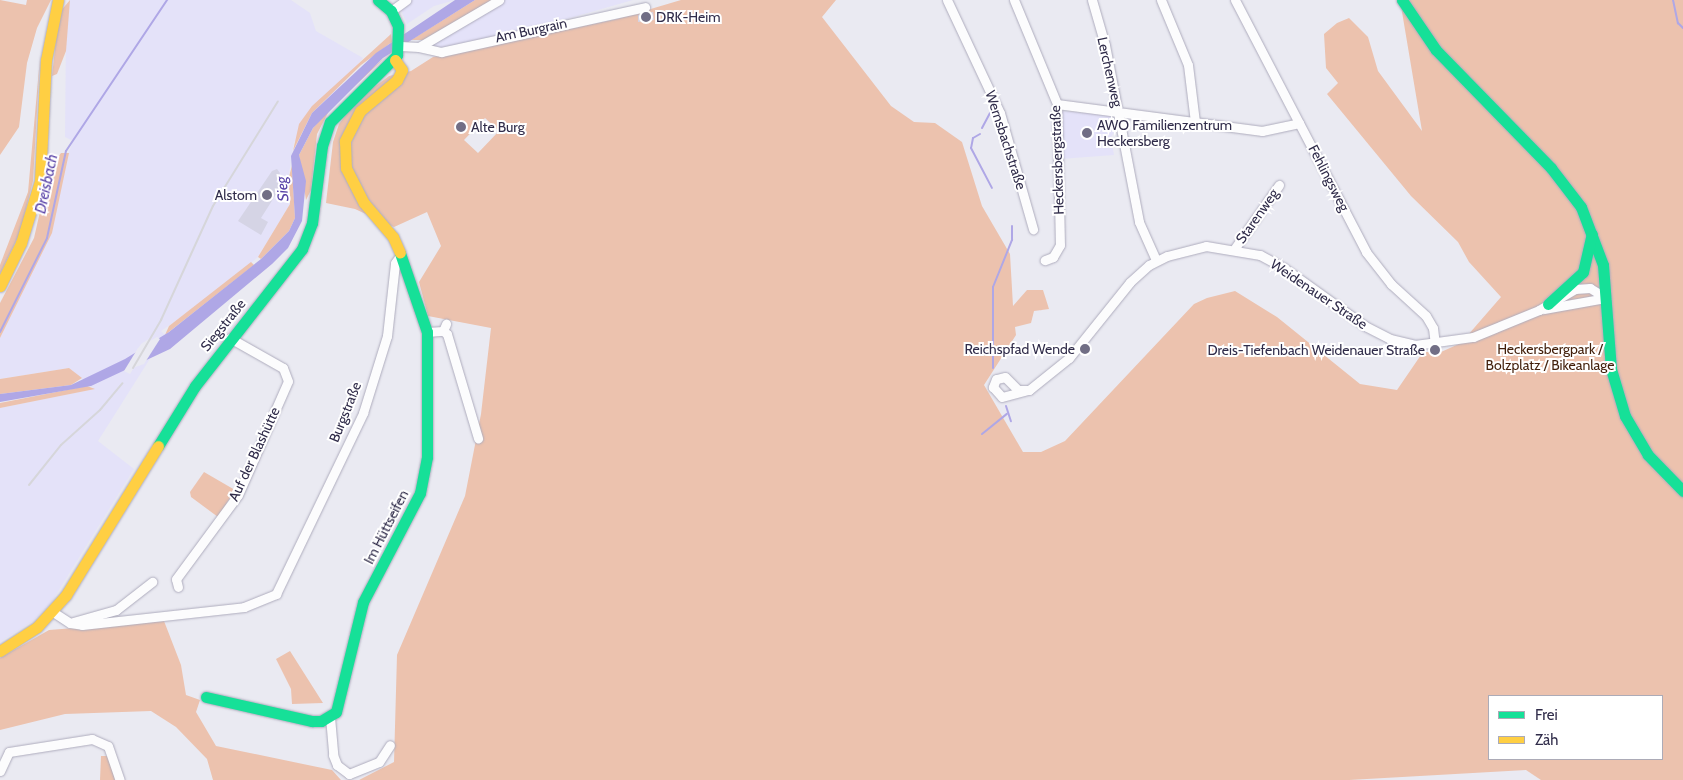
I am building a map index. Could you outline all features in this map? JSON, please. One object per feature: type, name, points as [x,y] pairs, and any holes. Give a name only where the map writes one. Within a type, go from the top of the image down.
[{"type":"street","points":[[0,286],[21,243],[40,181],[49,39],[58,0]]},
{"type":"street","points":[[378,0],[391,11],[399,29],[404,51],[402,70],[397,80],[360,112],[346,141],[346,168],[364,203],[393,237],[400,256]]},
{"type":"street","points":[[391,11],[406,0]]},
{"type":"street","points":[[404,51],[499,0]]},
{"type":"street","name":"Wernsbachstraße","points":[[947,0],[1000,113],[1033,229]]},
{"type":"street","name":"Heckersbergstraße","points":[[1014,0],[1058,104],[1060,245],[1053,257],[1045,260]]},
{"type":"street","name":"Lerchenweg","points":[[1092,0],[1119,113],[1138,222],[1156,260]]},
{"type":"street","points":[[1161,0],[1188,66],[1195,122]]},
{"type":"street","name":"Fehlingsweg","points":[[1235,0],[1366,252],[1391,284],[1426,316],[1433,328],[1435,344]]},
{"type":"street","points":[[1402,0],[1423,34],[1567,186],[1592,232],[1603,265],[1611,369],[1625,416],[1648,455],[1683,491]]},
{"type":"street","name":"Am Burgrain","points":[[404,51],[442,52],[645,7]]},
{"type":"street","name":"Siegstraße","points":[[0,651],[53,612],[164,434],[230,338],[302,249],[312,223],[322,146],[330,122],[344,104],[404,51]]},
{"type":"street","points":[[1058,104],[1262,131],[1299,123]]},
{"type":"street","name":"Starenweg","points":[[1235,248],[1279,185]]},
{"type":"street","points":[[1543,307],[1583,272],[1592,232]]},
{"type":"street","name":"Weidenauer Straße","points":[[1029,390],[1069,358],[1130,282],[1156,260],[1206,246],[1235,248],[1260,255],[1284,268],[1365,326],[1390,339],[1435,344],[1473,337],[1543,307],[1580,288],[1606,298]]},
{"type":"street","name":"Im Hüttseifen","points":[[330,717],[339,706],[363,602],[420,493],[428,457],[427,332],[416,289],[400,256]]},
{"type":"street","name":"Burgstraße","points":[[70,623],[165,618],[244,607],[276,594],[363,414],[387,336],[395,263],[400,256]]},
{"type":"street","name":"Weidenauer Straße","points":[[1543,307],[1606,298]]},
{"type":"street","points":[[427,332],[444,327],[478,438]]},
{"type":"street","name":"Auf der Blashütte","points":[[178,587],[176,579],[238,495],[288,381],[283,368],[230,338]]},
{"type":"street","points":[[53,612],[70,623],[116,610],[152,582]]},
{"type":"street","points":[[206,697],[312,721],[330,717],[333,754],[337,765],[349,774],[379,762],[390,745]]},
{"type":"street","points":[[0,771],[9,752],[92,739],[108,746],[120,780]]},
{"type":"shaded area","points":[[70,0],[291,0],[310,13],[316,31],[363,58],[294,142],[288,180],[290,204],[258,257],[200,305],[161,331],[165,335],[98,441],[134,469],[51,603],[33,621],[0,642],[0,408],[94,389],[69,368],[0,379],[0,338],[73,141],[65,137],[66,32]],"holes":[[[153,336],[130,374],[124,371],[141,344]]]},
{"type":"shaded area","points":[[411,0],[455,0],[434,6],[407,24],[400,8]]},
{"type":"shaded area","points":[[455,0],[475,0],[383,58],[313,128],[299,155],[306,181],[302,221],[288,248],[272,264],[170,349],[91,386],[0,402],[0,394],[71,385],[125,359],[169,332],[261,259],[289,231],[295,218],[291,156],[312,113],[376,53]]},
{"type":"shaded area","points":[[503,0],[633,0],[433,57],[423,40]]},
{"type":"shaded area","name":"AWO Familienzentrum Heckersberg","points":[[1061,111],[1110,115],[1116,130],[1111,137],[1114,155],[1060,159]]},
{"type":"green space","points":[[0,0],[26,5],[27,0],[51,0],[37,28],[27,63],[19,127],[0,155]]},
{"type":"green space","points":[[70,0],[66,51],[57,74],[52,76],[59,13]]},
{"type":"green space","points":[[475,0],[492,0],[423,40],[411,40]]},
{"type":"green space","name":"Heckersbergpark / Bolzplatz / Bikeanlage","points":[[681,0],[836,0],[822,17],[891,106],[914,122],[935,123],[962,142],[982,206],[1010,254],[1013,306],[1027,290],[1043,290],[1049,309],[1034,311],[1031,323],[1015,327],[1016,335],[984,385],[1023,452],[1041,452],[1065,441],[1194,304],[1207,298],[1235,291],[1277,317],[1360,384],[1397,390],[1423,352],[1441,352],[1461,343],[1501,297],[1469,262],[1458,242],[1411,196],[1327,94],[1338,83],[1326,68],[1324,34],[1337,23],[1349,18],[1368,37],[1378,71],[1422,131],[1400,0],[1683,0],[1683,780],[1541,780],[1526,770],[1349,780],[359,780],[394,762],[397,655],[465,496],[481,414],[491,328],[428,316],[419,282],[441,246],[427,212],[394,227],[355,209],[326,203],[333,142],[339,124],[357,100],[389,76],[411,71],[433,57],[617,19]],"holes":[[[485,118],[499,131],[478,153],[464,140]]]},
{"type":"green space","points":[[391,34],[392,42],[361,65],[312,113],[293,151],[299,124],[312,106]]},
{"type":"green space","points":[[389,54],[330,109],[317,134],[311,190],[306,200],[299,155],[313,128],[345,91]]},
{"type":"green space","points":[[40,58],[33,181],[20,233],[0,274],[0,265],[28,192]]},
{"type":"green space","points":[[61,153],[69,153],[52,233],[0,338],[0,303],[34,238],[50,168]]},
{"type":"green space","points":[[292,166],[295,218],[289,231],[261,259],[258,257],[290,204],[288,180]]},
{"type":"green space","points":[[251,262],[254,265],[165,335],[169,326]]},
{"type":"green space","points":[[69,368],[82,378],[71,385],[0,394],[0,379]]},
{"type":"green space","points":[[87,386],[95,389],[0,408],[0,403]]},
{"type":"green space","points":[[204,472],[235,490],[218,517],[191,497],[190,492]]},
{"type":"green space","points":[[164,621],[181,665],[186,695],[200,700],[196,712],[216,746],[332,770],[341,780],[213,780],[207,759],[176,727],[151,711],[65,714],[0,730],[0,658],[49,630]]},
{"type":"green space","points":[[290,651],[323,703],[292,704],[291,689],[276,659]]},
{"type":"green space","points":[[101,756],[109,756],[115,780],[100,780]]},
{"type":"pier","points":[[157,337],[160,339],[144,364],[124,371],[138,348]]},
{"type":"building","name":"DRK-Heim","points":[[653,12],[654,20],[638,22],[638,15]]},
{"type":"building","name":"Alstom","points":[[277,169],[280,173],[276,182],[282,185],[261,218],[268,222],[261,235],[238,221],[272,171]]},
{"type":"waterway","name":"Dreisbach","points":[[0,332],[47,238],[66,151],[167,0]]},
{"type":"waterway","points":[[1673,0],[1678,23],[1683,28]]},
{"type":"waterway","points":[[982,128],[992,109]]},
{"type":"waterway","points":[[980,134],[973,138],[971,148],[992,188]]},
{"type":"waterway","points":[[993,368],[993,287],[1012,240],[1012,226]]},
{"type":"waterway","points":[[1006,406],[1011,421]]},
{"type":"waterway","points":[[982,434],[1007,414]]},
{"type":"railway","points":[[133,368],[161,320],[213,206],[278,101]]},
{"type":"railway","points":[[29,485],[61,445],[100,410],[123,383]]},
{"type":"traffic: fast","points":[[158,446],[195,386],[302,249],[312,223],[322,146],[330,122],[397,55],[398,26],[391,11],[378,0]]},
{"type":"traffic: fast","points":[[1402,0],[1436,50],[1551,168],[1581,207],[1603,265],[1611,369],[1625,416],[1648,455],[1683,491]]},
{"type":"traffic: fast","points":[[1548,304],[1583,272],[1592,234]]},
{"type":"traffic: fast","points":[[206,697],[312,721],[321,721],[336,712],[363,602],[420,493],[427,457],[427,332],[400,253]]},
{"type":"traffic: slow","points":[[0,286],[21,243],[40,181],[46,60],[58,0]]},
{"type":"traffic: slow","points":[[395,60],[402,70],[397,80],[360,111],[345,141],[346,168],[364,203],[393,237],[400,253]]},
{"type":"traffic: slow","points":[[0,651],[37,627],[66,595],[158,446]]},
{"type":"place","name":"DRK-Heim","points":[[646,17]]},
{"type":"place","name":"Alte Burg","points":[[461,127]]},
{"type":"place","name":"AWO Familienzentrum Heckersberg","points":[[1087,133]]},
{"type":"place","name":"Alstom","points":[[267,195]]},
{"type":"place","name":"Reichspfad Wende","points":[[1085,349]]},
{"type":"place","name":"Dreis-Tiefenbach Weidenauer Straße","points":[[1435,350]]},
{"type":"water label","name":"Sieg","points":[[283,189]]}]
